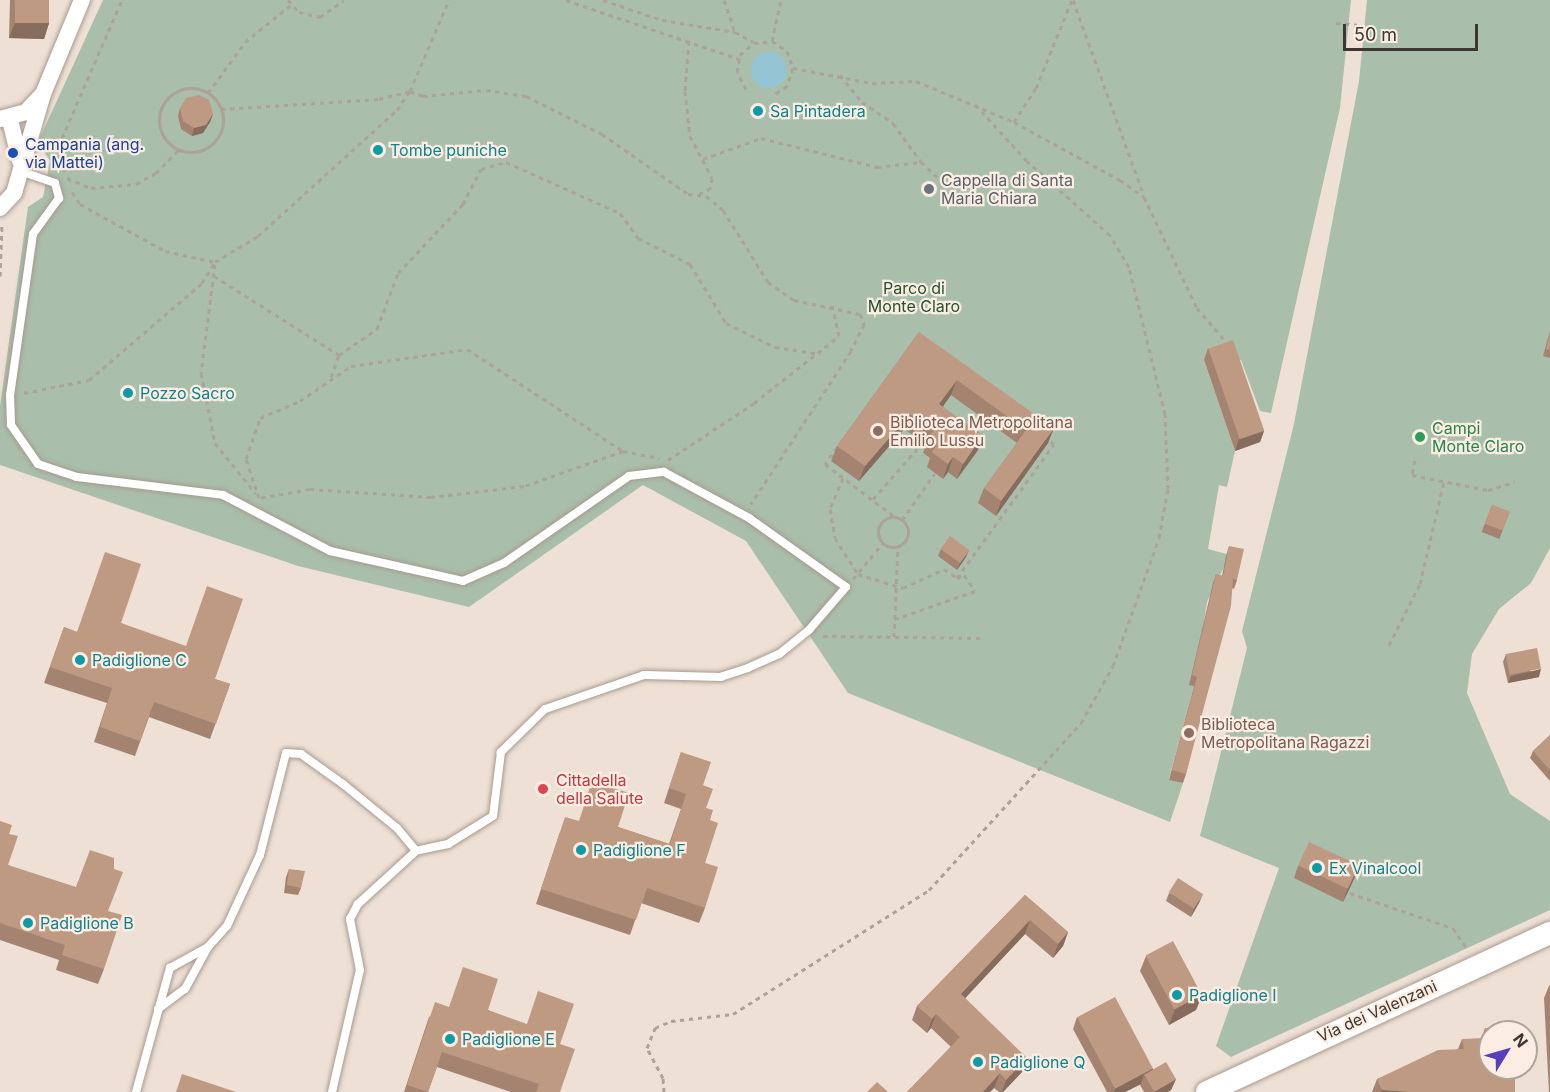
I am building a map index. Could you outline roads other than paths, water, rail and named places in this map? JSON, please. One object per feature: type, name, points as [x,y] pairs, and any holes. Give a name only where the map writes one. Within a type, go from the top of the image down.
[{"type":"street","points":[[1,208],[10,200],[43,94],[82,0]]},
{"type":"street","points":[[20,171],[20,147],[5,119],[43,94]]},
{"type":"street","name":"Via dei Valenzani","points":[[1207,1092],[1550,933]]},
{"type":"lane","points":[[20,171],[55,183],[59,198],[33,234],[10,395],[11,425],[38,464],[77,477],[223,495],[255,509],[330,551],[463,581],[504,563],[609,487],[647,470],[664,472],[744,515],[846,587],[809,630],[779,654],[721,677],[644,675],[545,709],[501,752],[493,816],[448,844],[416,851],[358,904],[350,919],[360,970],[332,1092]]},
{"type":"lane","points":[[158,1009],[185,989],[208,947],[228,926],[260,855],[286,753],[301,754],[343,784],[397,828],[416,851]]},
{"type":"lane","points":[[136,1092],[171,968],[208,947]]},
{"type":"water","points":[[769,52],[782,57],[787,70],[782,83],[769,88],[756,83],[751,70],[756,57]]},
{"type":"place","name":"Sa Pintadera","points":[[758,111]]},
{"type":"place","name":"Tombe puniche","points":[[378,150]]},
{"type":"place","name":"Campania (ang. via Mattei)","points":[[13,153]]},
{"type":"place","name":"Cappella di Santa Maria Chiara","points":[[929,189]]},
{"type":"place","name":"Pozzo Sacro","points":[[128,393]]},
{"type":"place","name":"Biblioteca Metropolitana Emilio Lussu","points":[[878,431]]},
{"type":"place","name":"Campi Monte Claro","points":[[1420,437]]},
{"type":"place","name":"Padiglione C","points":[[80,660]]},
{"type":"place","name":"Biblioteca Metropolitana Ragazzi","points":[[1189,733]]},
{"type":"place","name":"Cittadella della Salute","points":[[543,789]]},
{"type":"place","name":"Padiglione F","points":[[581,850]]},
{"type":"place","name":"Ex Vinalcool","points":[[1317,868]]},
{"type":"place","name":"Padiglione B","points":[[28,923]]},
{"type":"place","name":"Padiglione I","points":[[1177,995]]},
{"type":"place","name":"Padiglione E","points":[[450,1039]]},
{"type":"place","name":"Padiglione Q","points":[[978,1062]]},
{"type":"park label","name":"Parco di Monte Claro","points":[[914,297]]}]
